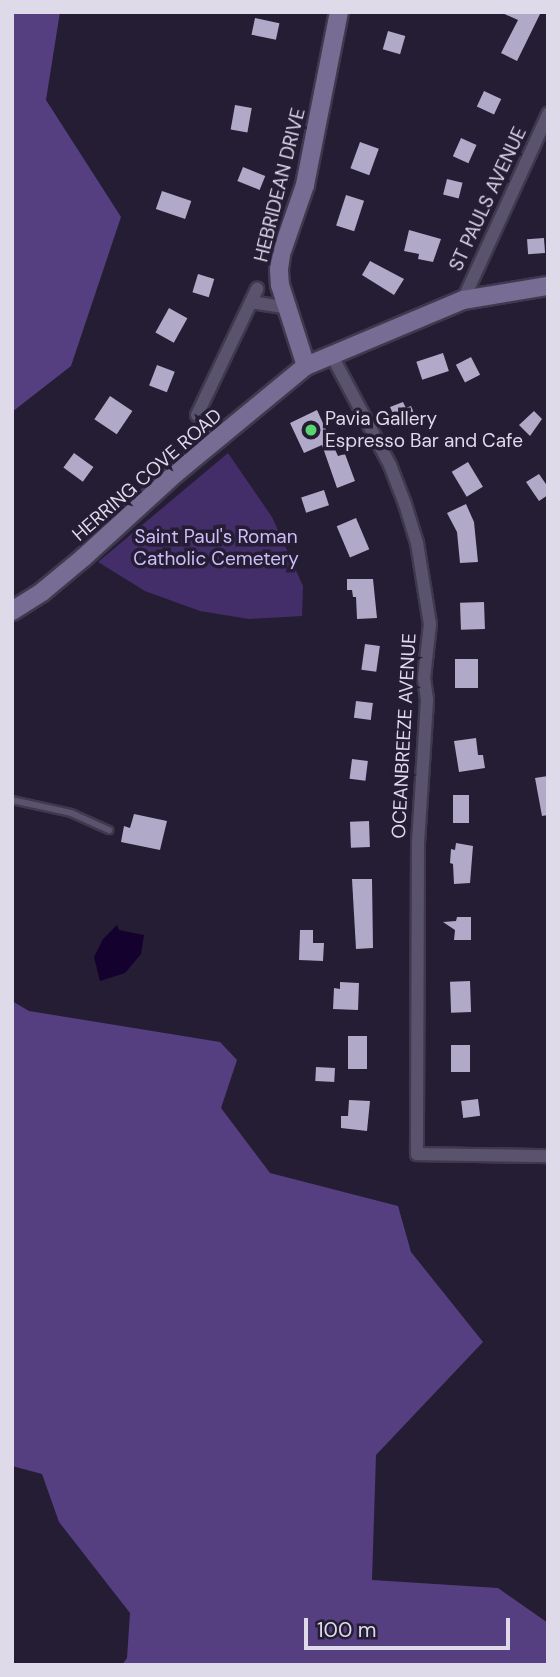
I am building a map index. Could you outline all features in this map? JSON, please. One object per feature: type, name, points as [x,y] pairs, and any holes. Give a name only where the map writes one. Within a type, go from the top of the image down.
[{"type":"main road","name":"HEBRIDEAN DRIVE","points":[[306,366],[280,285],[281,254],[305,185],[339,12]]},
{"type":"main road","name":"HERRING COVE ROAD","points":[[12,611],[42,592],[84,557],[176,473],[306,366],[463,300],[548,286]]},
{"type":"street","name":"ST PAULS AVENUE","points":[[463,300],[548,114]]},
{"type":"street","points":[[197,415],[257,289]]},
{"type":"street","points":[[251,302],[287,308]]},
{"type":"street","name":"OCEANBREEZE AVENUE","points":[[331,354],[390,465],[405,503],[417,543],[429,615],[430,635],[424,678],[427,700],[418,842],[417,1154],[548,1156]]},
{"type":"lane","points":[[12,800],[71,813],[109,830]]},
{"type":"green space","name":"Saint Paul's Roman Catholic Cemetery","points":[[228,453],[272,517],[303,586],[302,616],[249,619],[200,611],[145,591],[98,562]]},
{"type":"shaded area","points":[[12,12],[60,12],[46,100],[121,217],[71,366],[12,412]]},
{"type":"shaded area","points":[[117,925],[119,930],[144,935],[141,954],[125,973],[100,981],[94,957],[103,939]]},
{"type":"shaded area","points":[[12,1001],[29,1011],[220,1042],[237,1060],[221,1108],[270,1173],[398,1206],[411,1252],[483,1342],[376,1455],[372,1580],[498,1588],[548,1623],[548,1665],[122,1665],[127,1658],[130,1613],[59,1522],[42,1474],[12,1466]]},
{"type":"building","points":[[500,12],[541,12],[517,61],[501,53],[518,20]]},
{"type":"building","points":[[255,18],[279,23],[276,40],[251,35]]},
{"type":"building","points":[[388,31],[405,36],[400,54],[383,49]]},
{"type":"building","points":[[484,91],[501,99],[494,114],[477,106]]},
{"type":"building","points":[[235,105],[252,108],[247,133],[231,130]]},
{"type":"building","points":[[461,138],[477,145],[468,163],[453,156]]},
{"type":"building","points":[[360,142],[379,149],[369,175],[350,168]]},
{"type":"building","points":[[243,167],[265,176],[260,190],[237,181]]},
{"type":"building","points":[[447,179],[463,183],[459,198],[443,195]]},
{"type":"building","points":[[162,191],[191,201],[185,219],[156,209]]},
{"type":"building","points":[[346,195],[364,201],[354,231],[336,225]]},
{"type":"building","points":[[409,230],[441,239],[433,262],[418,259],[419,254],[404,251]]},
{"type":"building","points":[[544,238],[545,253],[528,254],[527,239]]},
{"type":"building","points":[[370,261],[404,279],[394,295],[362,275]]},
{"type":"building","points":[[198,274],[214,279],[209,297],[192,292]]},
{"type":"building","points":[[169,308],[187,318],[174,343],[155,332]]},
{"type":"building","points":[[443,353],[449,371],[422,380],[416,362]]},
{"type":"building","points":[[471,357],[480,375],[465,383],[456,365]]},
{"type":"building","points":[[157,365],[175,372],[167,392],[149,386]]},
{"type":"building","points":[[110,396],[132,411],[117,434],[94,419]]},
{"type":"building","points":[[403,402],[406,408],[411,406],[416,418],[398,425],[390,407]]},
{"type":"building","points":[[317,410],[338,456],[345,454],[355,481],[337,488],[322,445],[304,453],[290,423]]},
{"type":"building","points":[[534,411],[542,419],[530,436],[519,425]]},
{"type":"building","points":[[74,453],[93,467],[83,482],[63,468]]},
{"type":"building","points":[[468,462],[483,487],[467,497],[452,472]]},
{"type":"building","points":[[539,474],[548,487],[548,495],[539,501],[526,482]]},
{"type":"building","points":[[324,490],[329,505],[306,513],[301,497]]},
{"type":"building","points":[[466,504],[474,522],[478,562],[460,563],[457,532],[447,513]]},
{"type":"building","points":[[356,518],[369,549],[350,558],[337,526]]},
{"type":"building","points":[[347,579],[373,579],[377,618],[357,619],[356,597],[353,597],[352,590],[347,590]]},
{"type":"building","points":[[484,602],[485,629],[461,630],[460,603]]},
{"type":"building","points":[[365,644],[380,646],[376,672],[361,670]]},
{"type":"building","points":[[455,659],[478,659],[478,688],[455,688]]},
{"type":"building","points":[[356,701],[373,703],[371,720],[354,718]]},
{"type":"building","points":[[476,738],[478,755],[483,755],[485,768],[459,772],[454,741]]},
{"type":"building","points":[[352,759],[368,761],[365,781],[350,779]]},
{"type":"building","points":[[548,776],[548,815],[542,816],[535,778]]},
{"type":"building","points":[[453,795],[469,795],[469,823],[453,823]]},
{"type":"building","points":[[134,814],[167,821],[160,850],[121,842],[124,826],[130,828]]},
{"type":"building","points":[[369,821],[370,847],[351,848],[350,822]]},
{"type":"building","points":[[456,843],[473,846],[470,883],[454,884],[453,864],[450,863],[451,849],[455,850]]},
{"type":"building","points":[[352,879],[372,879],[373,948],[356,949]]},
{"type":"building","points":[[457,917],[471,917],[471,940],[454,940],[455,930],[443,922],[456,921]]},
{"type":"building","points":[[300,930],[313,930],[313,943],[324,943],[323,961],[299,960]]},
{"type":"building","points":[[470,981],[471,1012],[451,1013],[450,982]]},
{"type":"building","points":[[340,982],[359,983],[358,1010],[333,1009],[334,988],[340,989]]},
{"type":"building","points":[[348,1036],[367,1036],[367,1069],[348,1069]]},
{"type":"building","points":[[451,1045],[470,1045],[470,1072],[451,1072]]},
{"type":"building","points":[[316,1067],[335,1068],[334,1082],[315,1081]]},
{"type":"building","points":[[478,1099],[480,1116],[463,1118],[461,1101]]},
{"type":"building","points":[[349,1100],[370,1101],[367,1131],[341,1128],[341,1116],[348,1116]]},
{"type":"place","name":"Pavia Gallery Espresso Bar and Cafe","points":[[311,430]]}]
